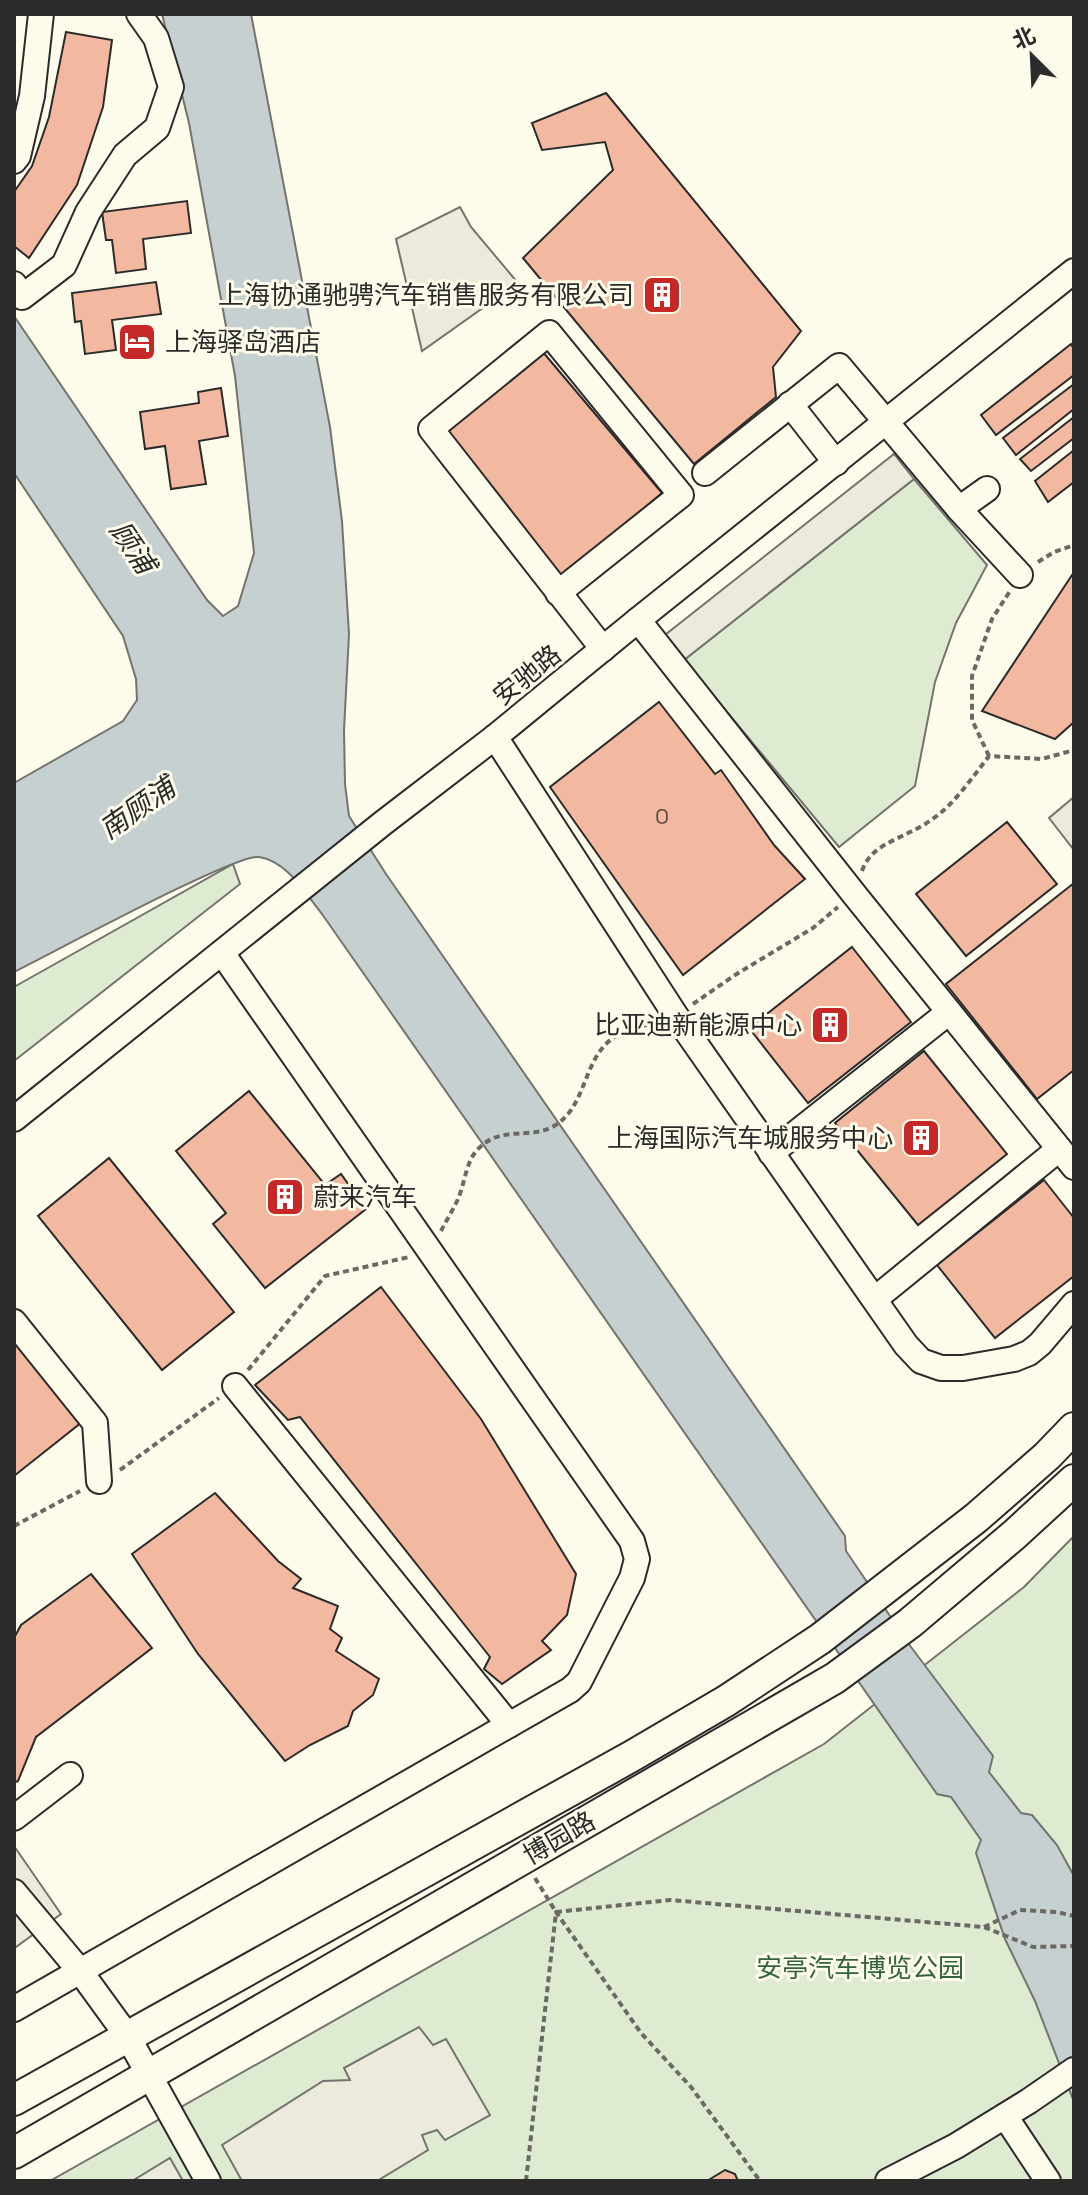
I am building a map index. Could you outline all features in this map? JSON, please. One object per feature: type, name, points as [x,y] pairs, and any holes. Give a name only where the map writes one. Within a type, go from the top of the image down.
[{"type":"main road","name":"博园路","points":[[14,2100],[726,1701],[820,1639],[877,1596],[976,1518],[1074,1428]]},
{"type":"main road","name":"博园路","points":[[14,2153],[835,1678],[910,1623],[1074,1480]]},
{"type":"street","points":[[14,161],[18,156],[32,96],[41,14]]},
{"type":"street","points":[[14,284],[22,297],[64,265],[88,212],[125,155],[157,128],[171,87],[156,38],[139,14]]},
{"type":"street","name":"安驰路","points":[[14,1119],[1074,271]]},
{"type":"street","points":[[558,593],[681,495],[549,333],[431,429],[558,593],[603,649]]},
{"type":"street","points":[[705,473],[839,366],[959,509],[1020,575]]},
{"type":"street","points":[[790,404],[836,463]]},
{"type":"street","points":[[959,509],[987,489]]},
{"type":"street","points":[[638,620],[1067,1158],[875,1299]]},
{"type":"street","points":[[495,737],[676,1016],[906,1345],[921,1361],[941,1368],[963,1368],[1014,1359],[1040,1344],[1074,1304]]},
{"type":"street","points":[[14,2009],[570,1690],[579,1682],[632,1578],[637,1559],[632,1541],[222,953]]},
{"type":"street","points":[[771,1153],[949,1012]]},
{"type":"street","points":[[14,1322],[95,1423],[99,1481]]},
{"type":"street","points":[[235,1386],[509,1725]]},
{"type":"street","points":[[14,1818],[70,1775]]},
{"type":"street","points":[[14,1892],[80,1971],[128,2037],[208,2181]]},
{"type":"street","points":[[888,2181],[956,2146],[1074,2070]]},
{"type":"street","points":[[1005,2116],[1048,2181]]},
{"type":"path","points":[[989,756],[972,720],[972,676],[992,619],[1020,575],[1054,552],[1074,545]]},
{"type":"path","points":[[989,756],[1042,759],[1074,750]]},
{"type":"path","points":[[430,1252],[458,1197],[477,1149],[495,1136],[552,1127],[572,1109],[606,1043],[621,1033],[676,1016],[735,975],[813,928],[854,894],[864,864],[877,849],[917,829],[944,810],[965,789],[989,756]]},
{"type":"path","points":[[524,1859],[556,1912],[641,2033],[691,2087],[760,2181]]},
{"type":"path","points":[[556,1912],[670,1900],[984,1927],[1033,1947],[1074,1946]]},
{"type":"path","points":[[984,1927],[1020,1910],[1074,1916]]},
{"type":"path","points":[[526,2181],[556,1912]]},
{"type":"green space","points":[[914,479],[987,565],[956,623],[935,682],[915,786],[839,847],[684,660]]},
{"type":"green space","points":[[233,864],[240,884],[14,1061],[14,987]]},
{"type":"green space","name":"安亭汽车博览公园","points":[[1074,1536],[1074,2181],[50,2181],[824,1744],[1024,1587]]},
{"type":"shaded area","points":[[460,207],[471,227],[518,283],[422,351],[396,239]]},
{"type":"shaded area","points":[[894,454],[914,479],[684,660],[665,635]]},
{"type":"shaded area","points":[[1074,797],[1074,850],[1049,818]]},
{"type":"shaded area","points":[[14,1846],[61,1914],[16,1947],[14,1944]]},
{"type":"shaded area","points":[[419,2027],[433,2045],[446,2039],[490,2115],[445,2140],[437,2130],[422,2135],[428,2150],[377,2181],[242,2181],[222,2145],[323,2081],[350,2080],[344,2068]]},
{"type":"shaded area","points":[[170,2158],[183,2181],[132,2181]]},
{"type":"water","points":[[162,14],[251,14],[330,427],[342,521],[349,634],[344,730],[349,816],[386,874],[845,1536],[846,1551],[911,1647],[993,1756],[989,1772],[1021,1813],[1032,1815],[1057,1845],[1074,1876],[1074,2102],[1035,2001],[1005,1939],[976,1853],[981,1840],[951,1797],[937,1794],[295,879],[269,860],[259,857],[243,860],[181,887],[14,972],[14,783],[123,721],[137,700],[136,679],[123,636],[14,473],[14,316],[207,600],[223,616],[238,606],[254,553],[235,376],[189,123]]},
{"type":"building","points":[[66,32],[112,40],[103,107],[77,185],[29,258],[14,246],[14,192],[32,166],[49,117]]},
{"type":"building","name":"上海协通驰骋汽车销售服务有限公司","points":[[606,93],[801,331],[773,367],[776,397],[694,464],[523,258],[613,170],[605,142],[542,150],[532,123]]},
{"type":"building","points":[[187,201],[191,233],[143,239],[146,269],[116,273],[112,240],[106,240],[102,212]]},
{"type":"building","points":[[156,282],[161,314],[112,320],[116,350],[85,354],[81,321],[75,322],[72,293]]},
{"type":"building","points":[[1071,344],[1074,349],[1074,375],[996,435],[981,415]]},
{"type":"building","name":"上海协通驰骋汽车销售服务有限公司","points":[[537,345],[662,493],[561,578],[443,425]]},
{"type":"building","points":[[1074,384],[1074,409],[1016,455],[1003,438]]},
{"type":"building","points":[[221,388],[228,436],[199,441],[206,484],[171,489],[165,446],[145,449],[140,412],[199,403],[198,392]]},
{"type":"building","points":[[1074,417],[1074,438],[1031,471],[1020,459]]},
{"type":"building","points":[[1074,450],[1074,482],[1048,502],[1035,481]]},
{"type":"building","points":[[1074,572],[1074,722],[1055,739],[982,711]]},
{"type":"building","points":[[659,702],[715,774],[721,770],[774,845],[805,879],[683,975],[550,787]]},
{"type":"building","points":[[1007,822],[1057,884],[966,956],[916,894]]},
{"type":"building","points":[[1074,883],[1074,1070],[1037,1099],[946,984]]},
{"type":"building","name":"比亚迪新能源中心","points":[[852,947],[911,1022],[808,1103],[749,1028]]},
{"type":"building","name":"上海国际汽车城服务中心","points":[[924,1051],[1007,1154],[918,1225],[835,1123]]},
{"type":"building","name":"蔚来汽车","points":[[249,1091],[325,1185],[341,1174],[366,1209],[265,1288],[213,1224],[226,1213],[176,1151]]},
{"type":"building","points":[[109,1158],[234,1312],[162,1370],[38,1216]]},
{"type":"building","points":[[1044,1180],[1074,1218],[1074,1276],[995,1338],[937,1265]]},
{"type":"building","points":[[381,1287],[481,1419],[576,1574],[567,1615],[542,1641],[551,1650],[502,1684],[484,1669],[490,1657],[300,1417],[288,1420],[255,1385]]},
{"type":"building","points":[[14,1337],[82,1422],[14,1476]]},
{"type":"building","points":[[215,1493],[278,1561],[301,1579],[293,1588],[338,1606],[330,1629],[342,1638],[336,1651],[379,1679],[373,1695],[353,1711],[348,1726],[285,1761],[198,1654],[132,1554]]},
{"type":"building","points":[[91,1574],[152,1648],[36,1737],[18,1781],[14,1783],[14,1638],[21,1625]]},
{"type":"building","points":[[725,2170],[735,2174],[738,2181],[707,2181]]},
{"type":"place","name":"上海协通驰骋汽车销售服务有限公司","points":[[662,295]]},
{"type":"place","name":"上海驿岛酒店","points":[[137,342]]},
{"type":"place","name":"比亚迪新能源中心","points":[[830,1025]]},
{"type":"place","name":"上海国际汽车城服务中心","points":[[921,1138]]},
{"type":"place","name":"蔚来汽车","points":[[285,1197]]},
{"type":"water label","name":"顾浦","points":[[133,547]]},
{"type":"water label","name":"南顾浦","points":[[137,808]]}]
